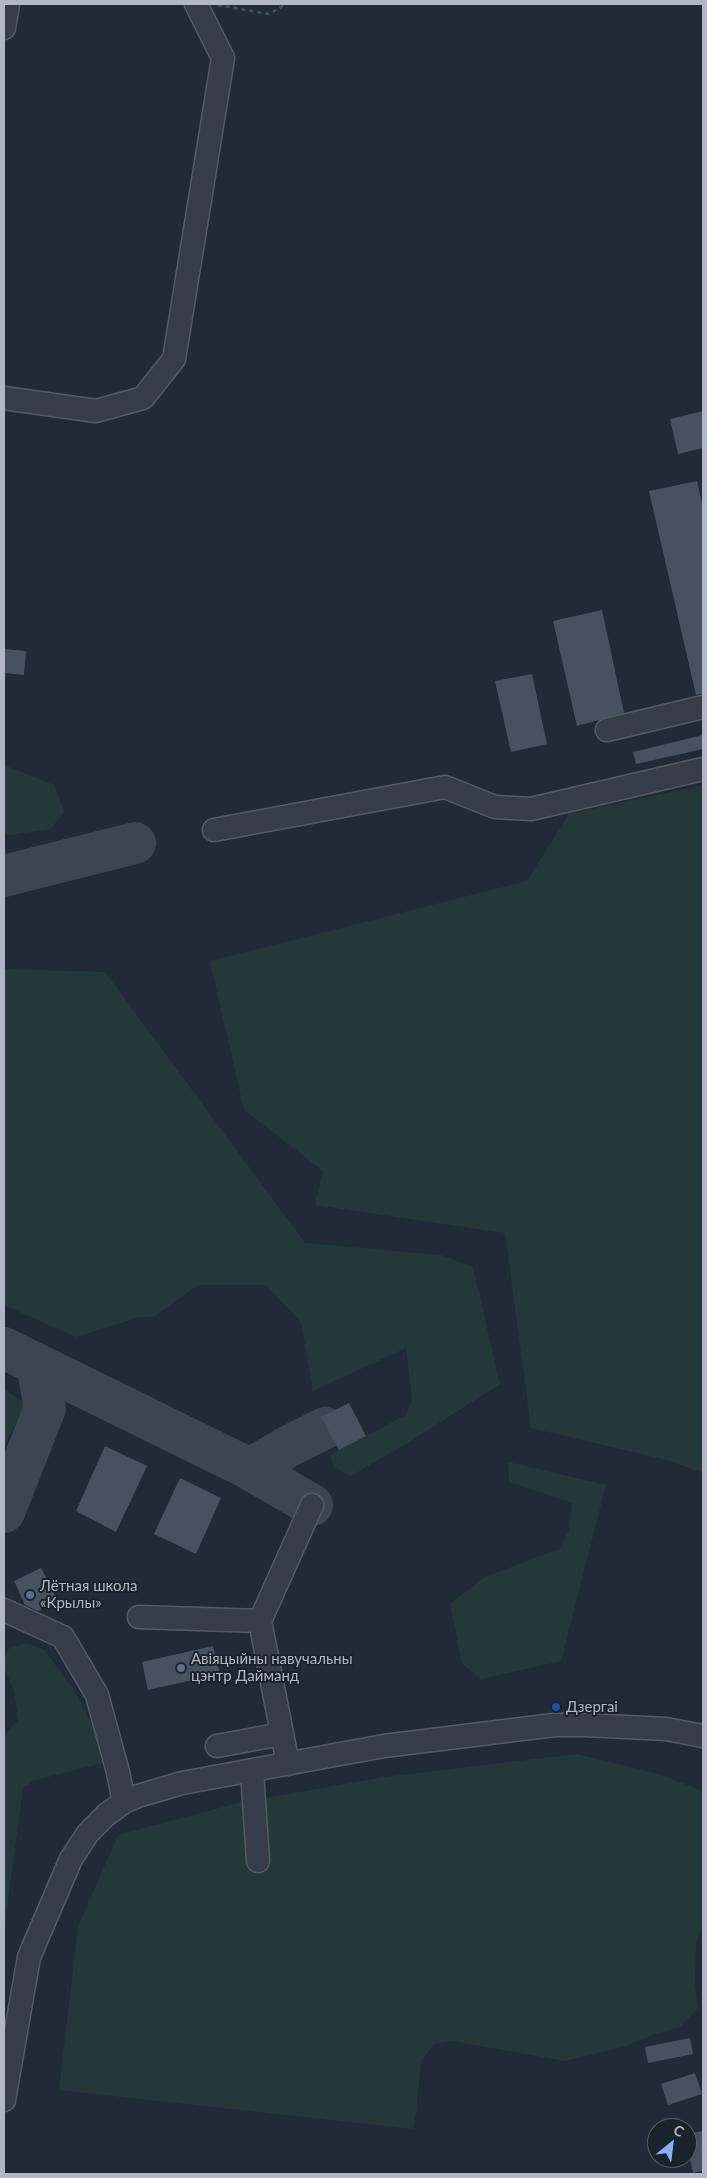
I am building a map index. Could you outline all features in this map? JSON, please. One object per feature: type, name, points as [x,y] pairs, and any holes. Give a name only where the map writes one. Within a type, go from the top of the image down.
[{"type":"street","points":[[4,28],[8,4]]},
{"type":"street","points":[[4,398],[96,411],[143,398],[174,359],[223,58],[196,4]]},
{"type":"street","points":[[607,730],[703,707]]},
{"type":"street","points":[[214,830],[444,787],[495,807],[531,809],[703,769]]},
{"type":"street","points":[[288,1764],[260,1621],[312,1505]]},
{"type":"street","points":[[4,1610],[63,1637],[97,1695],[118,1772],[124,1802]]},
{"type":"street","points":[[139,1617],[260,1621]]},
{"type":"street","points":[[4,2100],[29,1957],[71,1859],[88,1833],[124,1802],[138,1796],[182,1784],[384,1746],[554,1725],[666,1729],[703,1736]]},
{"type":"street","points":[[217,1746],[282,1734]]},
{"type":"street","points":[[252,1771],[258,1860]]},
{"type":"path","points":[[209,4],[269,14],[286,4]]},
{"type":"green space","points":[[4,765],[54,785],[64,811],[51,829],[10,835],[4,833]]},
{"type":"green space","points":[[703,785],[703,1473],[667,1460],[531,1428],[505,1233],[315,1205],[323,1171],[244,1110],[210,961],[527,881],[569,814]]},
{"type":"green space","points":[[4,969],[105,972],[305,1243],[441,1255],[473,1267],[500,1384],[414,1439],[351,1476],[333,1467],[330,1455],[406,1415],[412,1399],[406,1348],[313,1391],[301,1322],[266,1285],[198,1285],[154,1317],[140,1317],[76,1337],[4,1305]]},
{"type":"green space","points":[[4,1389],[26,1404],[4,1447]]},
{"type":"green space","points":[[508,1462],[606,1485],[561,1661],[481,1679],[462,1664],[450,1604],[485,1577],[559,1549],[569,1530],[572,1503],[509,1482]]},
{"type":"green space","points":[[26,1643],[44,1650],[75,1691],[99,1739],[103,1763],[36,1780],[23,1787],[4,1932],[4,1732],[7,1733],[18,1720],[14,1691],[4,1667],[4,1657],[8,1649]]},
{"type":"green space","points":[[577,1754],[659,1774],[700,1790],[703,1794],[703,1922],[696,1943],[695,1984],[698,2008],[680,2027],[655,2034],[623,2047],[565,2061],[452,2041],[434,2044],[421,2061],[413,2129],[59,2090],[78,1927],[118,1835],[238,1803],[384,1777]]},
{"type":"building","points":[[703,411],[703,448],[678,454],[670,419]]},
{"type":"building","points":[[697,481],[703,508],[703,694],[696,695],[649,491]]},
{"type":"building","points":[[602,610],[624,713],[577,726],[553,621]]},
{"type":"building","points":[[4,649],[26,651],[24,675],[4,673]]},
{"type":"building","points":[[532,674],[547,744],[511,752],[495,681]]},
{"type":"building","points":[[703,735],[703,749],[636,764],[633,752]]},
{"type":"building","points":[[349,1403],[366,1436],[339,1450],[321,1417]]},
{"type":"building","points":[[105,1446],[147,1466],[116,1532],[76,1511]]},
{"type":"building","points":[[180,1478],[221,1498],[196,1554],[154,1534]]},
{"type":"building","points":[[41,1568],[58,1601],[38,1611],[25,1605],[14,1581]]},
{"type":"building","name":"Авіяцыйны навучальны цэнтр Дайманд","points":[[213,1646],[220,1674],[148,1690],[142,1662]]},
{"type":"building","points":[[690,2038],[693,2054],[648,2063],[645,2047]]},
{"type":"building","points":[[695,2073],[702,2094],[668,2105],[661,2084]]},
{"type":"building","points":[[703,2131],[703,2171],[693,2173],[692,2168],[697,2168],[697,2132]]},
{"type":"taxiway","points":[[4,876],[135,843]]},
{"type":"taxiway","points":[[4,1348],[246,1467],[312,1505]]},
{"type":"taxiway","points":[[4,1512],[45,1408],[37,1365]]},
{"type":"taxiway","points":[[246,1467],[255,1466],[325,1428]]},
{"type":"place","name":"Лётная школа «Крылы»","points":[[30,1595]]},
{"type":"place","name":"Авіяцыйны навучальны цэнтр Дайманд","points":[[181,1668]]},
{"type":"place","name":"Дзергаі","points":[[556,1707]]}]
